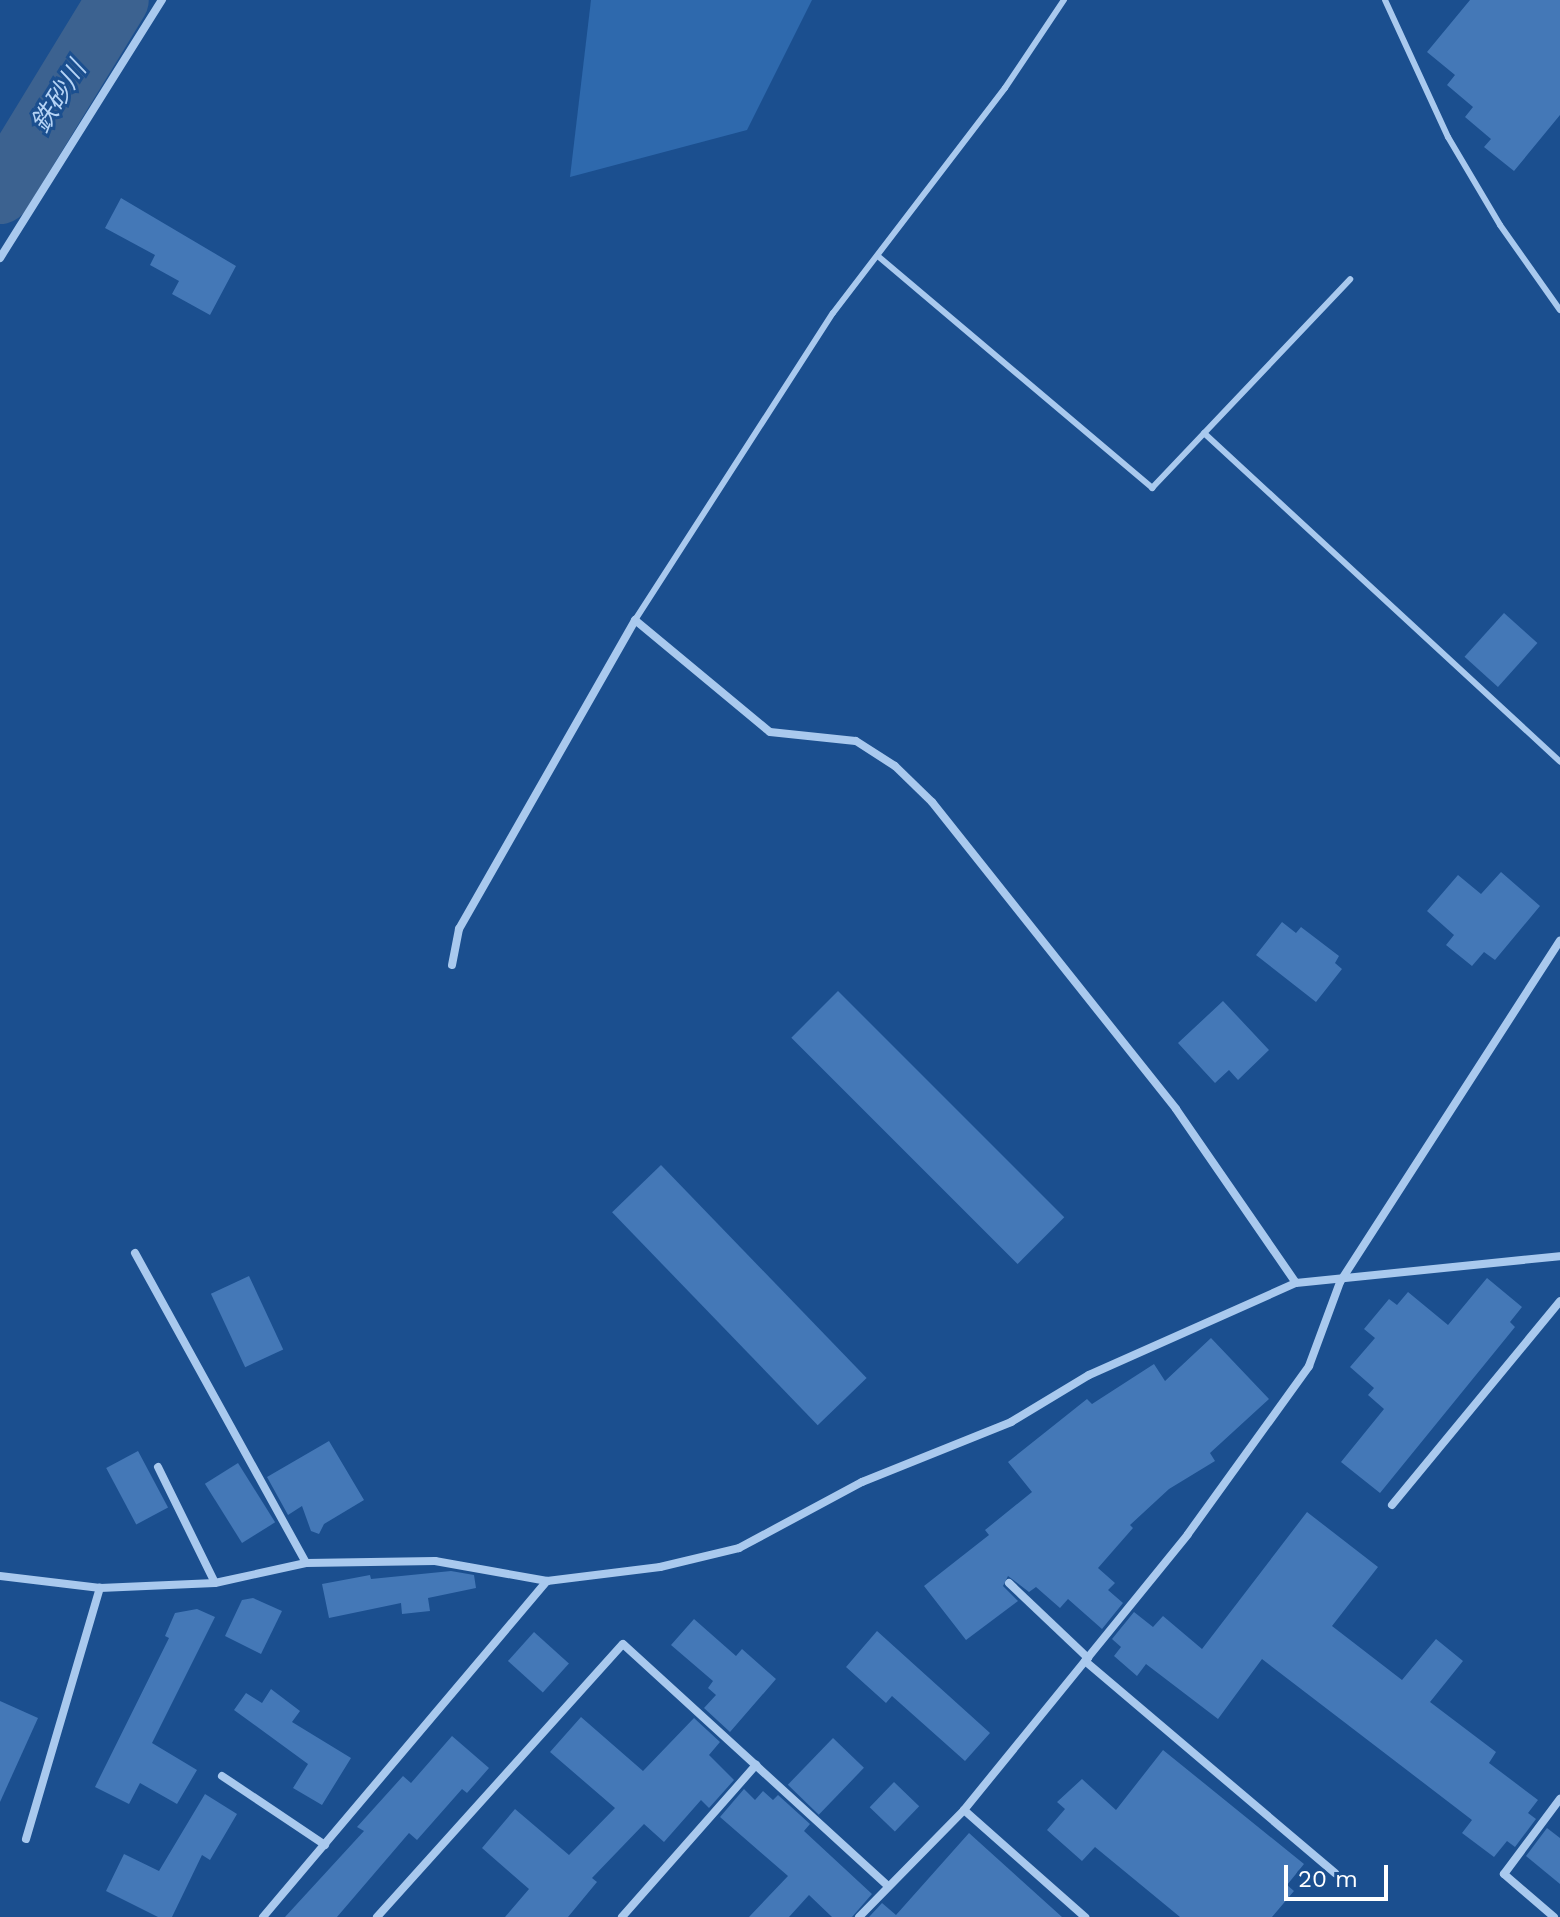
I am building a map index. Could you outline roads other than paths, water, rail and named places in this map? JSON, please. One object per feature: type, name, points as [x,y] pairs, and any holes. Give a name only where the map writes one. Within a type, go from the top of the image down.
[{"type":"street","points":[[0,258],[162,0]]},
{"type":"street","points":[[452,965],[459,929],[635,620],[770,732],[856,741],[895,766],[932,802],[1176,1109],[1296,1283]]},
{"type":"street","points":[[859,1917],[887,1885],[964,1810],[1188,1534],[1309,1366],[1340,1282],[1560,941]]},
{"type":"street","points":[[135,1253],[306,1563]]},
{"type":"street","points":[[0,1576],[100,1588],[215,1583],[306,1563],[435,1561],[547,1581],[660,1567],[739,1548],[862,1482],[1011,1422],[1089,1375],[1296,1283],[1340,1282],[1560,1256]]},
{"type":"street","points":[[1392,1505],[1560,1301]]},
{"type":"street","points":[[158,1467],[215,1583]]},
{"type":"street","points":[[263,1917],[547,1581]]},
{"type":"street","points":[[1009,1583],[1086,1659],[1335,1873]]},
{"type":"street","points":[[26,1839],[100,1588]]},
{"type":"street","points":[[377,1917],[623,1644],[887,1885]]},
{"type":"street","points":[[622,1917],[756,1765]]},
{"type":"street","points":[[222,1776],[325,1845]]},
{"type":"street","points":[[1554,1917],[1504,1874],[1560,1799]]},
{"type":"street","points":[[964,1810],[1085,1917]]},
{"type":"lane","points":[[635,620],[833,313],[879,257],[1064,0]]},
{"type":"lane","points":[[1385,0],[1448,137],[1500,225],[1560,310]]},
{"type":"lane","points":[[879,257],[1152,488],[1350,279]]},
{"type":"lane","points":[[1204,433],[1560,762]]},
{"type":"waterway","name":"鉄砂川","points":[[0,193],[118,0]]}]
